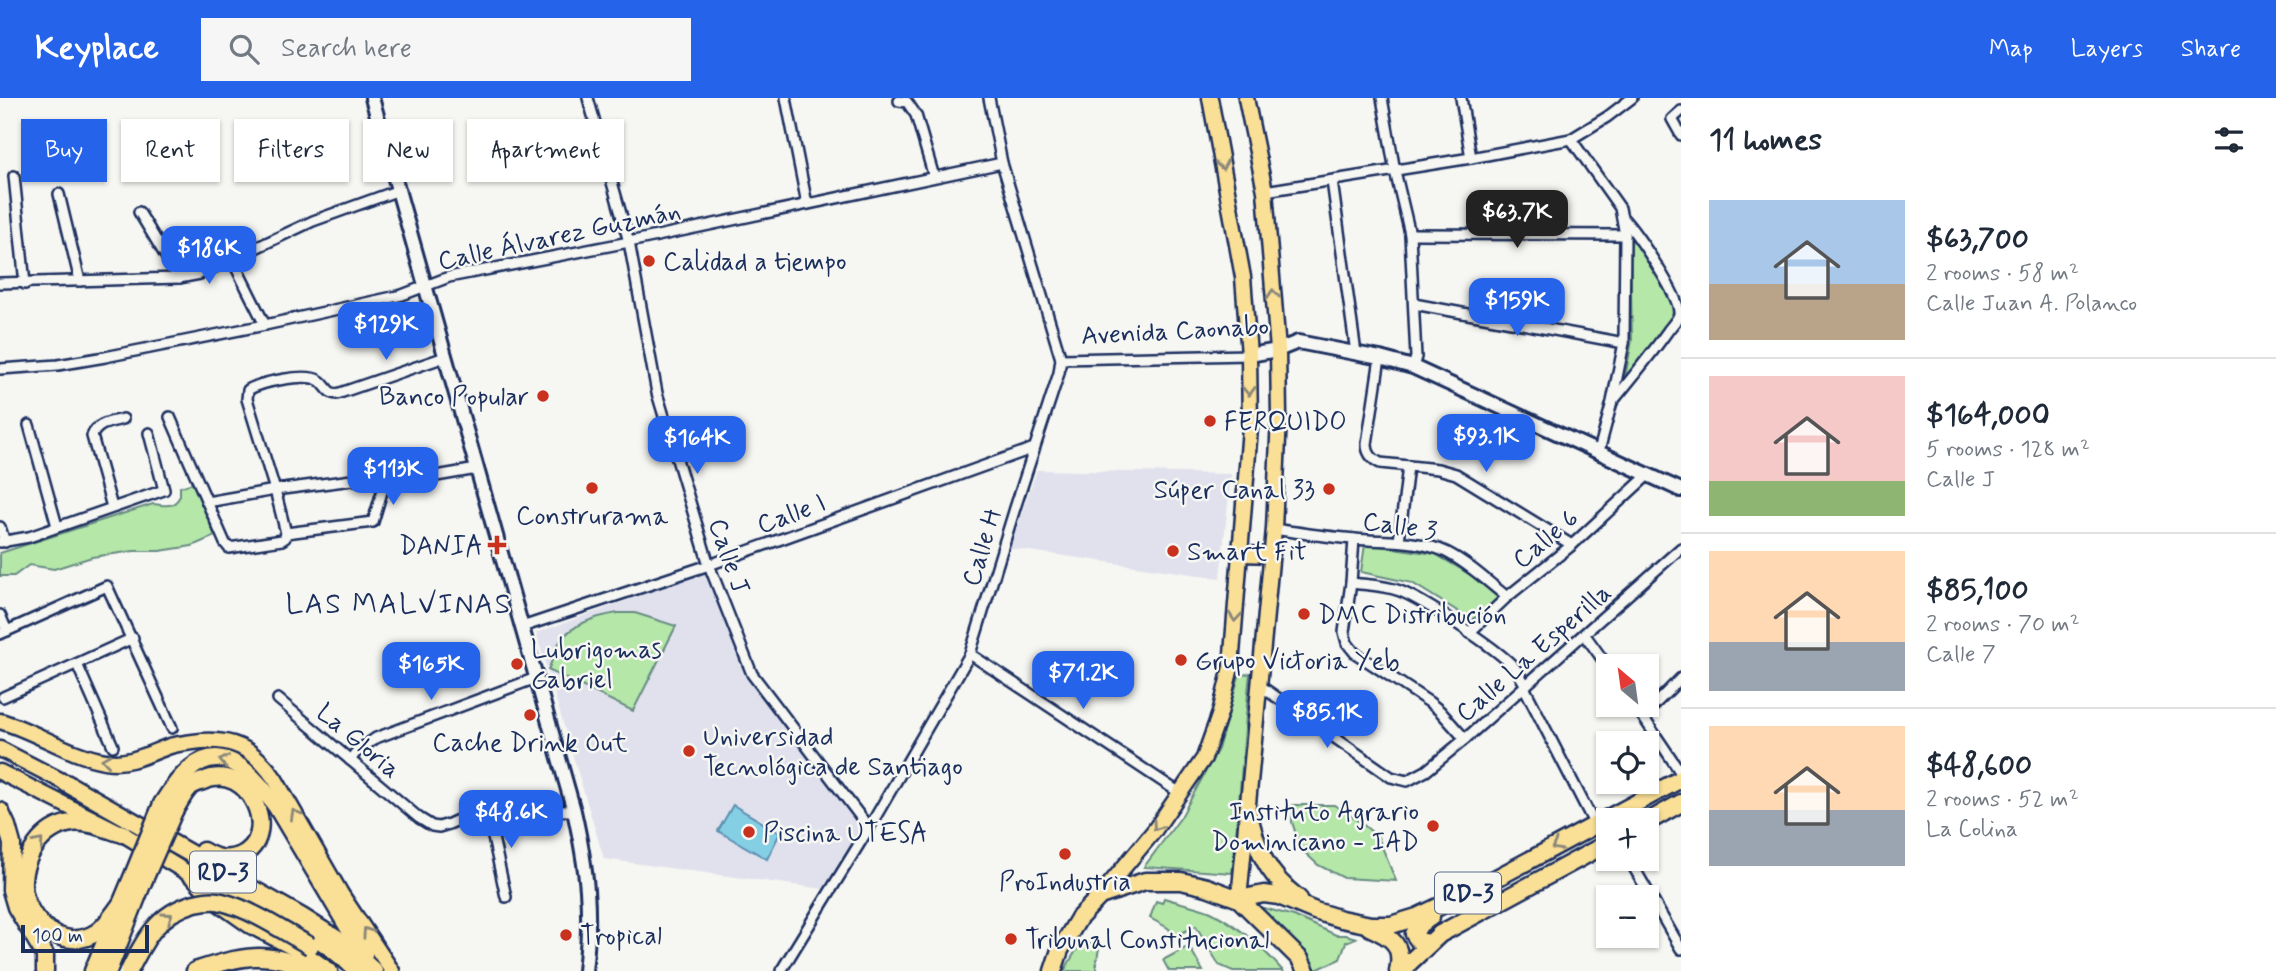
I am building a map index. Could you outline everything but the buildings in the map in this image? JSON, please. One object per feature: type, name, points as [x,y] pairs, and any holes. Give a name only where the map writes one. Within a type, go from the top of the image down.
[{"type":"highway","points":[[108,971],[139,877],[176,782],[198,763],[216,757],[242,766],[260,784],[276,806],[374,971]]},
{"type":"highway","points":[[66,783],[106,799],[217,859],[232,859],[248,852],[256,841],[260,827],[254,798],[231,780],[219,776],[190,786],[168,808]]},
{"type":"highway","name":"RD-3","points":[[1239,899],[1264,894],[1279,896],[1315,911],[1363,924],[1391,925],[1462,897],[1681,779]]},
{"type":"highway","name":"RD-3","points":[[66,783],[313,923],[340,941],[374,971]]},
{"type":"highway","points":[[1633,808],[1636,803]]},
{"type":"highway","points":[[1659,815],[1681,803]]},
{"type":"highway","points":[[0,811],[12,844],[11,890],[16,907],[45,955],[45,971]]},
{"type":"highway","points":[[1248,811],[1262,859],[1287,890],[1315,911]]},
{"type":"highway","points":[[124,834],[73,822],[56,827],[41,838],[25,864],[22,881],[24,898],[32,913],[52,935],[69,940],[85,938],[98,932],[139,877]]},
{"type":"highway","points":[[299,845],[341,894]]},
{"type":"highway","name":"RD-3","points":[[1401,971],[1440,934],[1596,850]]},
{"type":"highway","name":"RD-3","points":[[191,875],[312,936],[345,959],[357,971]]},
{"type":"highway","name":"RD-3","points":[[1053,971],[1060,950],[1079,918],[1100,896],[1145,881],[1181,881],[1208,887],[1239,899],[1300,959],[1307,971]]},
{"type":"highway","points":[[1430,943],[1415,938],[1415,929],[1454,905],[1462,897]]},
{"type":"highway","points":[[129,971],[140,948],[161,920],[176,910],[206,901],[220,901],[235,906],[331,958],[346,971]]},
{"type":"highway","points":[[93,971],[121,904]]},
{"type":"highway","points":[[1363,924],[1386,934],[1395,942],[1401,971]]},
{"type":"highway","points":[[195,971],[252,956],[275,957],[295,962],[313,971]]},
{"type":"main road","points":[[372,98],[574,811],[584,855],[589,897],[589,936],[585,971]]},
{"type":"main road","points":[[1100,896],[1136,855],[1204,758],[1220,713],[1231,667],[1250,428],[1249,355],[1242,277],[1210,98]]},
{"type":"main road","points":[[1239,899],[1272,555],[1279,416],[1278,350],[1265,191],[1246,98]]},
{"type":"main road","name":"Avenida Caonabo","points":[[1249,355],[1278,350],[1298,342],[1413,367],[1681,490]]},
{"type":"main road","points":[[1241,554],[1272,555]]},
{"type":"main road","points":[[0,721],[87,757],[106,761],[124,762],[138,759],[170,745],[199,741],[219,740],[243,747],[265,764],[275,779],[341,894],[392,971]]},
{"type":"main road","name":"RD-3","points":[[0,749],[66,783]]},
{"type":"main road","name":"RD-3","points":[[0,772],[124,834],[191,875],[215,901],[237,917],[307,955],[330,971]]},
{"type":"street","name":"Calle J","points":[[588,98],[629,242],[657,393],[709,565],[752,674],[869,828]]},
{"type":"street","points":[[786,98],[807,204]]},
{"type":"street","points":[[989,98],[1002,163],[1061,359]]},
{"type":"street","points":[[1382,98],[1410,234],[1416,357],[1413,367]]},
{"type":"street","points":[[1461,98],[1471,158]]},
{"type":"street","points":[[1265,191],[1571,139],[1632,98]]},
{"type":"street","points":[[899,101],[907,102],[916,115],[934,177]]},
{"type":"street","points":[[1681,111],[1672,119],[1681,135]]},
{"type":"street","points":[[1571,139],[1620,208],[1625,235],[1624,343],[1599,451]]},
{"type":"street","name":"Calle Álvarez Guzmán","points":[[0,369],[58,365],[265,325],[402,295],[449,277],[1002,163]]},
{"type":"street","points":[[14,176],[25,284]]},
{"type":"street","points":[[1332,181],[1356,353]]},
{"type":"street","points":[[0,283],[179,278],[200,274],[313,221],[399,190]]},
{"type":"street","points":[[59,194],[80,281]]},
{"type":"street","points":[[139,212],[179,278]]},
{"type":"street","points":[[1612,402],[1649,357],[1679,314],[1678,300],[1673,291],[1633,228],[1622,217]]},
{"type":"street","points":[[1410,234],[1625,235]]},
{"type":"street","points":[[232,259],[265,325]]},
{"type":"street","points":[[1414,304],[1624,343]]},
{"type":"street","name":"Avenida Caonabo","points":[[1061,359],[1249,355]]},
{"type":"street","points":[[170,417],[229,548],[282,540],[286,533],[247,399],[248,390],[307,377],[317,379],[334,394],[445,358]]},
{"type":"street","points":[[1380,358],[1367,444],[1372,458],[1380,463],[1438,469],[1456,474],[1572,545]]},
{"type":"street","name":"Calle H","points":[[781,971],[869,828],[970,654],[1059,373],[1061,359]]},
{"type":"street","points":[[112,507],[92,436],[96,428],[123,419]]},
{"type":"street","points":[[29,425],[57,526]]},
{"type":"street","points":[[0,527],[3,542],[29,537],[164,490],[149,433]]},
{"type":"street","name":"Calle I","points":[[522,626],[709,565],[1034,448]]},
{"type":"street","points":[[1399,541],[1408,466]]},
{"type":"street","points":[[207,502],[360,479],[384,485],[477,469]]},
{"type":"street","name":"Calle 6","points":[[1469,633],[1507,597],[1572,545],[1648,475]]},
{"type":"street","points":[[286,533],[373,522],[384,485]]},
{"type":"street","name":"Calle 3","points":[[1274,529],[1353,539],[1399,541],[1445,552],[1507,597]]},
{"type":"street","points":[[1353,539],[1351,583],[1344,632],[1350,649],[1429,702],[1449,720],[1465,740]]},
{"type":"street","name":"Calle La Esperilla","points":[[1259,685],[1391,777],[1407,781],[1426,771],[1465,740],[1681,548]]},
{"type":"street","points":[[1351,583],[1400,591],[1469,633],[1509,663],[1525,686],[1595,825]]},
{"type":"street","points":[[0,615],[4,632],[107,586],[172,728]]},
{"type":"street","points":[[1585,635],[1599,654]]},
{"type":"street","points":[[3,697],[132,638]]},
{"type":"street","points":[[970,654],[1180,793]]},
{"type":"street","points":[[77,664],[113,746]]},
{"type":"street","points":[[350,760],[357,751],[376,738],[536,678]]},
{"type":"street","points":[[1659,700],[1681,678]]},
{"type":"street","name":"La Gloria","points":[[278,699],[432,826],[449,824],[472,813],[487,810],[574,811]]},
{"type":"street","points":[[1644,718],[1681,773]]},
{"type":"street","points":[[487,810],[506,897]]},
{"type":"street","points":[[1636,871],[1681,949]]},
{"type":"shaded area","points":[[1037,470],[1231,474],[1220,578],[1009,548]]},
{"type":"shaded area","name":"Universidad Tecnológica de Santiago","points":[[706,572],[747,677],[865,825],[823,889],[604,859],[536,633]]},
{"type":"green space","points":[[1630,239],[1635,240],[1672,299],[1673,318],[1625,378],[1632,340]]},
{"type":"green space","points":[[193,483],[215,536],[192,546],[92,557],[54,569],[29,565],[14,576],[0,576],[0,553],[153,504],[172,505],[180,496],[180,487]]},
{"type":"green space","points":[[1365,544],[1435,554],[1503,594],[1472,620],[1412,583],[1361,572]]},
{"type":"green space","points":[[618,613],[635,613],[676,626],[633,711],[548,670],[559,643],[570,631],[593,619]]},
{"type":"green space","points":[[1250,673],[1232,873],[1144,867],[1181,817],[1218,749],[1239,676]]},
{"type":"green space","points":[[1293,805],[1334,805],[1360,822],[1378,837],[1396,881],[1344,878],[1318,865],[1301,849],[1292,822]]},
{"type":"green space","points":[[1164,898],[1206,910],[1231,924],[1250,938],[1283,971],[1233,971],[1219,965],[1196,926],[1175,936],[1168,928],[1150,918],[1156,901],[1162,903]]},
{"type":"green space","points":[[1256,906],[1294,916],[1336,935],[1356,938],[1346,942],[1340,959],[1314,971]]},
{"type":"green space","points":[[1081,942],[1099,948],[1096,966],[1098,971],[1064,971]]},
{"type":"green space","points":[[1189,946],[1203,971],[1169,971],[1163,960]]},
{"type":"water","name":"Piscina UTESA","points":[[733,805],[780,833],[767,859],[718,831]]},
{"type":"place","name":"Calidad a tiempo","points":[[649,261]]},
{"type":"place","name":"Banco Popular","points":[[543,396]]},
{"type":"place","name":"FERQUIDO","points":[[1210,421]]},
{"type":"place","name":"Construrama","points":[[592,488]]},
{"type":"place","name":"Súper Canal 33","points":[[1329,489]]},
{"type":"place","name":"DANIA","points":[[497,545]]},
{"type":"place","name":"Smart Fit","points":[[1173,551]]},
{"type":"place","name":"DMC Distribución","points":[[1304,614]]},
{"type":"place","name":"Grupo Victoria Yeb","points":[[1181,660]]},
{"type":"place","name":"Lubrigomas Gabriel","points":[[517,664]]},
{"type":"place","name":"Cache Drink Out","points":[[530,715]]},
{"type":"place","name":"Universidad Tecnológica de Santiago","points":[[689,751]]},
{"type":"place","name":"Instituto Agrario Dominicano - IAD","points":[[1433,826]]},
{"type":"place","name":"Piscina UTESA","points":[[749,832]]},
{"type":"place","name":"ProIndustria","points":[[1065,854]]},
{"type":"place","name":"Tropical","points":[[566,935]]},
{"type":"place","name":"Tribunal Constitucional","points":[[1011,939]]},
{"type":"district","name":"LAS MALVINAS","points":[[399,603]]}]
